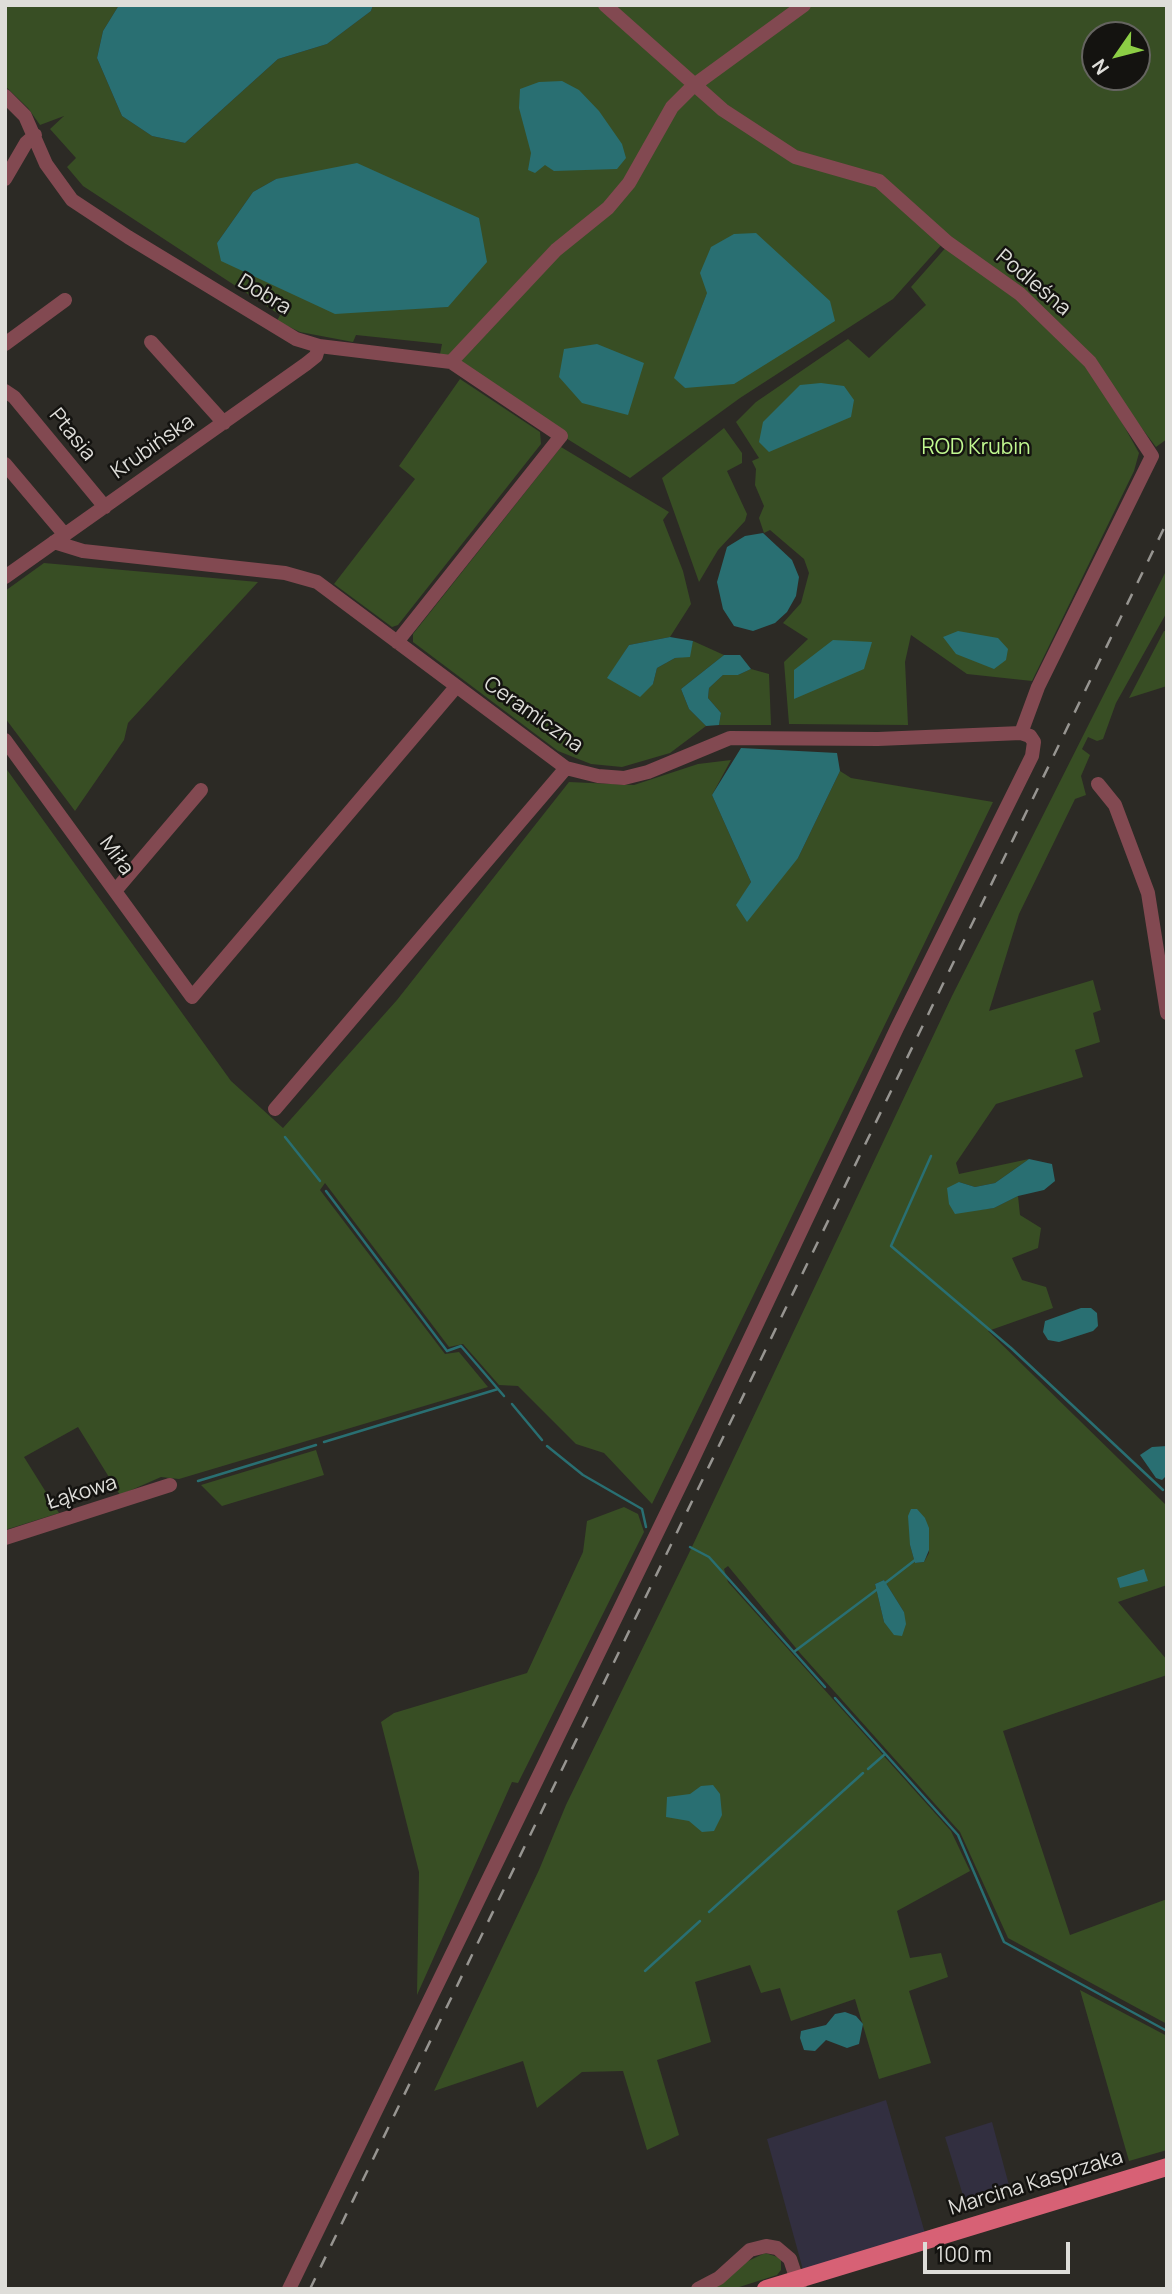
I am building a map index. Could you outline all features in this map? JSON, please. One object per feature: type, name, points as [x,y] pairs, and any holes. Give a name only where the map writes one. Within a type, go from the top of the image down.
[{"type":"main road","name":"Marcina Kasprzaka","points":[[766,2289],[799,2284],[1167,2167]]},
{"type":"street","name":"Podleśna","points":[[606,5],[693,86],[723,110],[795,157],[879,181],[947,242],[1020,294],[1090,362],[1152,456],[1038,687],[1021,733]]},
{"type":"street","points":[[451,362],[556,250],[608,208],[629,183],[672,107],[693,86],[804,5]]},
{"type":"street","name":"Dobra","points":[[5,96],[25,116],[56,181],[72,200],[296,339],[319,346],[451,362],[561,436],[397,642]]},
{"type":"street","points":[[5,178],[35,135]]},
{"type":"street","points":[[5,344],[65,300]]},
{"type":"street","points":[[151,342],[224,424]]},
{"type":"street","name":"Krubińska","points":[[5,577],[306,364],[316,356],[319,346]]},
{"type":"street","name":"Ptasia","points":[[5,391],[14,397],[105,507]]},
{"type":"street","points":[[5,464],[60,539]]},
{"type":"street","name":"Ceramiczna","points":[[60,539],[82,551],[296,576],[317,582],[566,768],[598,776],[624,778],[648,772],[730,738],[878,739],[1021,733]]},
{"type":"street","name":"Miła","points":[[5,740],[192,997],[457,687]]},
{"type":"street","points":[[289,2289],[690,1465],[897,1028],[1032,756],[1034,740],[1021,733]]},
{"type":"street","points":[[275,1109],[566,768]]},
{"type":"street","points":[[1098,783],[1115,805],[1148,893],[1167,1013]]},
{"type":"street","points":[[115,891],[201,790]]},
{"type":"street","name":"Łąkowa","points":[[5,1538],[170,1485]]},
{"type":"street","points":[[698,2289],[719,2278],[750,2250],[766,2246],[784,2252],[799,2284]]},
{"type":"shaded area","points":[[886,2100],[927,2240],[805,2277],[767,2139]]},
{"type":"shaded area","points":[[992,2122],[1010,2189],[965,2202],[945,2137]]},
{"type":"green space","points":[[119,5],[103,31],[97,58],[122,116],[152,136],[185,143],[278,59],[327,44],[371,11],[373,5],[597,5],[689,89],[779,154],[878,184],[944,242],[893,299],[740,398],[630,478],[439,359],[442,344],[356,335],[353,342],[300,332],[277,321],[280,315],[83,186],[67,167],[76,158],[50,129],[64,116],[40,125],[28,108],[5,86],[5,6]],"holes":[[[276,179],[448,307],[416,308],[217,243],[253,192]],[[707,293],[685,388],[675,378]]]},
{"type":"green space","points":[[614,5],[1167,5],[1167,439],[1156,447],[1091,361],[881,178],[798,153],[725,107]]},
{"type":"green space","name":"ROD Krubin","points":[[948,245],[1018,296],[1089,363],[1139,453],[1134,471],[1032,681],[967,674],[911,635],[905,662],[908,725],[789,724],[784,662],[808,639],[783,623],[801,603],[809,573],[804,559],[770,530],[764,533],[759,518],[764,506],[755,485],[756,469],[752,461],[759,458],[736,422],[756,402],[848,339],[869,358],[926,305],[911,287]]},
{"type":"green space","points":[[460,379],[540,432],[541,444],[398,625],[392,627],[334,584],[415,479],[399,466]]},
{"type":"green space","points":[[724,428],[742,453],[742,463],[727,471],[747,514],[745,521],[718,550],[699,582],[662,478]]},
{"type":"green space","points":[[561,447],[669,512],[663,520],[683,571],[691,604],[670,637],[629,645],[608,678],[653,684],[657,668],[675,658],[689,656],[693,641],[724,655],[681,689],[689,709],[706,726],[670,753],[622,767],[591,764],[558,751],[413,642],[413,634]]},
{"type":"green space","points":[[44,563],[258,582],[128,723],[124,740],[75,811],[5,718],[5,591]]},
{"type":"green space","points":[[1167,569],[1167,612],[1116,703],[1103,739],[1097,741],[1088,737],[1082,749],[1090,755],[1081,776],[1086,795],[1075,799],[1019,914],[989,1011],[1093,980],[1101,1010],[1093,1013],[1100,1042],[1075,1050],[1083,1077],[996,1104],[956,1163],[959,1174],[1029,1159],[995,1183],[975,1187],[959,1182],[976,1210],[994,1208],[1018,1196],[1020,1215],[1041,1228],[1038,1248],[1012,1258],[1022,1280],[1046,1287],[1053,1308],[988,1331],[1167,1506],[1167,1585],[1118,1602],[1167,1660],[1167,1675],[1003,1731],[1070,1935],[1167,1899],[1167,2024],[1008,1938],[960,1832],[800,1653],[728,1566],[724,1569],[728,1582],[951,1831],[970,1871],[897,1911],[910,1958],[941,1953],[948,1977],[909,1991],[931,2063],[879,2079],[855,1999],[791,2021],[780,1988],[761,1993],[750,1965],[695,1982],[711,2042],[657,2060],[679,2135],[647,2150],[623,2071],[582,2072],[537,2108],[523,2061],[434,2091],[539,1870],[566,1805],[690,1551],[952,996]],"holes":[[[925,1518],[929,1553],[924,1562],[915,1563],[910,1545]],[[884,1580],[904,1612],[884,1622],[875,1584]]]},
{"type":"green space","points":[[1164,631],[1167,631],[1167,686],[1129,698]]},
{"type":"green space","points":[[751,669],[769,674],[771,725],[719,725],[721,713],[708,698],[709,688],[723,675],[738,675]]},
{"type":"green space","points":[[731,760],[712,795],[751,882],[737,905],[798,858],[840,771],[851,778],[993,802],[652,1504],[604,1453],[576,1444],[518,1386],[499,1385],[463,1344],[449,1347],[325,1183],[320,1190],[445,1354],[459,1352],[488,1387],[179,1479],[161,1477],[120,1495],[78,1427],[24,1457],[59,1513],[5,1530],[5,767],[231,1081],[283,1128],[397,1000],[569,782],[634,785],[698,764]]},
{"type":"green space","points":[[316,1450],[324,1475],[222,1506],[201,1485]]},
{"type":"green space","points":[[624,1507],[638,1514],[644,1532],[518,1783],[512,1782],[417,1995],[419,1872],[381,1722],[394,1713],[527,1673],[583,1552],[587,1521]]},
{"type":"green space","points":[[1080,1990],[1167,2036],[1167,2150],[1129,2161]]},
{"type":"green space","points":[[765,2253],[781,2258],[781,2270],[777,2275],[733,2289],[712,2289],[744,2263]]},
{"type":"water","points":[[119,5],[373,5],[371,11],[327,44],[278,59],[185,143],[152,136],[122,116],[97,58],[103,31]]},
{"type":"water","points":[[562,81],[579,90],[599,111],[622,144],[626,158],[617,169],[554,171],[545,165],[535,173],[528,170],[531,153],[519,108],[520,89],[539,82]]},
{"type":"water","points":[[357,163],[479,218],[487,262],[448,307],[335,314],[221,261],[217,243],[253,192],[276,179]]},
{"type":"water","points":[[756,233],[830,301],[835,321],[734,384],[685,388],[674,378],[707,293],[700,273],[711,247],[734,234]]},
{"type":"water","points":[[597,344],[644,363],[628,415],[582,403],[559,377],[564,349]]},
{"type":"water","points":[[821,383],[844,386],[854,400],[851,417],[769,452],[759,442],[763,422],[800,385]]},
{"type":"water","points":[[763,533],[792,560],[799,577],[796,596],[787,612],[775,623],[753,631],[734,626],[723,609],[717,582],[727,547],[745,536]]},
{"type":"water","points":[[958,631],[998,638],[1008,649],[1006,660],[994,669],[956,654],[943,637]]},
{"type":"water","points":[[670,637],[693,641],[690,657],[675,658],[657,668],[653,684],[640,697],[607,678],[629,645]]},
{"type":"water","points":[[833,640],[872,642],[864,669],[794,699],[794,670]]},
{"type":"water","points":[[724,655],[740,655],[751,669],[738,675],[723,675],[709,688],[708,698],[721,713],[719,725],[706,726],[689,709],[681,689]]},
{"type":"water","points":[[741,748],[837,753],[840,771],[798,858],[747,922],[736,905],[751,882],[712,795]]},
{"type":"water","points":[[1029,1159],[1052,1164],[1055,1181],[1044,1190],[1018,1196],[994,1208],[955,1214],[949,1204],[947,1188],[959,1182],[975,1187],[995,1183]]},
{"type":"water","points":[[1081,1308],[1091,1308],[1097,1313],[1098,1326],[1093,1331],[1059,1342],[1048,1340],[1043,1332],[1045,1321]]},
{"type":"water","points":[[1167,1446],[1167,1475],[1162,1480],[1156,1478],[1140,1455],[1152,1447]]},
{"type":"water","points":[[911,1509],[917,1509],[929,1528],[929,1550],[924,1562],[915,1563],[910,1545],[908,1516]]},
{"type":"water","points":[[1144,1569],[1148,1581],[1120,1588],[1117,1578]]},
{"type":"water","points":[[884,1580],[904,1612],[906,1624],[902,1636],[894,1635],[884,1622],[875,1584]]},
{"type":"water","points":[[713,1785],[720,1794],[722,1815],[714,1831],[702,1832],[689,1821],[666,1817],[667,1797],[690,1794],[701,1786]]},
{"type":"water","points":[[845,2012],[856,2016],[863,2024],[859,2044],[847,2048],[826,2040],[815,2051],[804,2050],[801,2031],[826,2025],[835,2014]]},
{"type":"waterway","points":[[285,1137],[320,1181]]},
{"type":"waterway","points":[[931,1156],[891,1246],[1011,1348],[1163,1490]]},
{"type":"waterway","points":[[326,1191],[447,1351],[461,1346],[504,1396]]},
{"type":"waterway","points":[[324,1442],[498,1389]]},
{"type":"waterway","points":[[512,1404],[542,1440]]},
{"type":"waterway","points":[[198,1481],[316,1445]]},
{"type":"waterway","points":[[547,1446],[583,1475],[642,1509],[646,1527]]},
{"type":"waterway","points":[[690,1547],[709,1557],[825,1687]]},
{"type":"waterway","points":[[884,1584],[915,1560]]},
{"type":"waterway","points":[[795,1651],[879,1588]]},
{"type":"waterway","points":[[835,1698],[958,1835],[1004,1942],[1167,2031]]},
{"type":"waterway","points":[[868,1769],[884,1755]]},
{"type":"waterway","points":[[709,1912],[863,1773]]},
{"type":"waterway","points":[[645,1971],[700,1921]]},
{"type":"railway","points":[[310,2289],[1167,522]]}]
